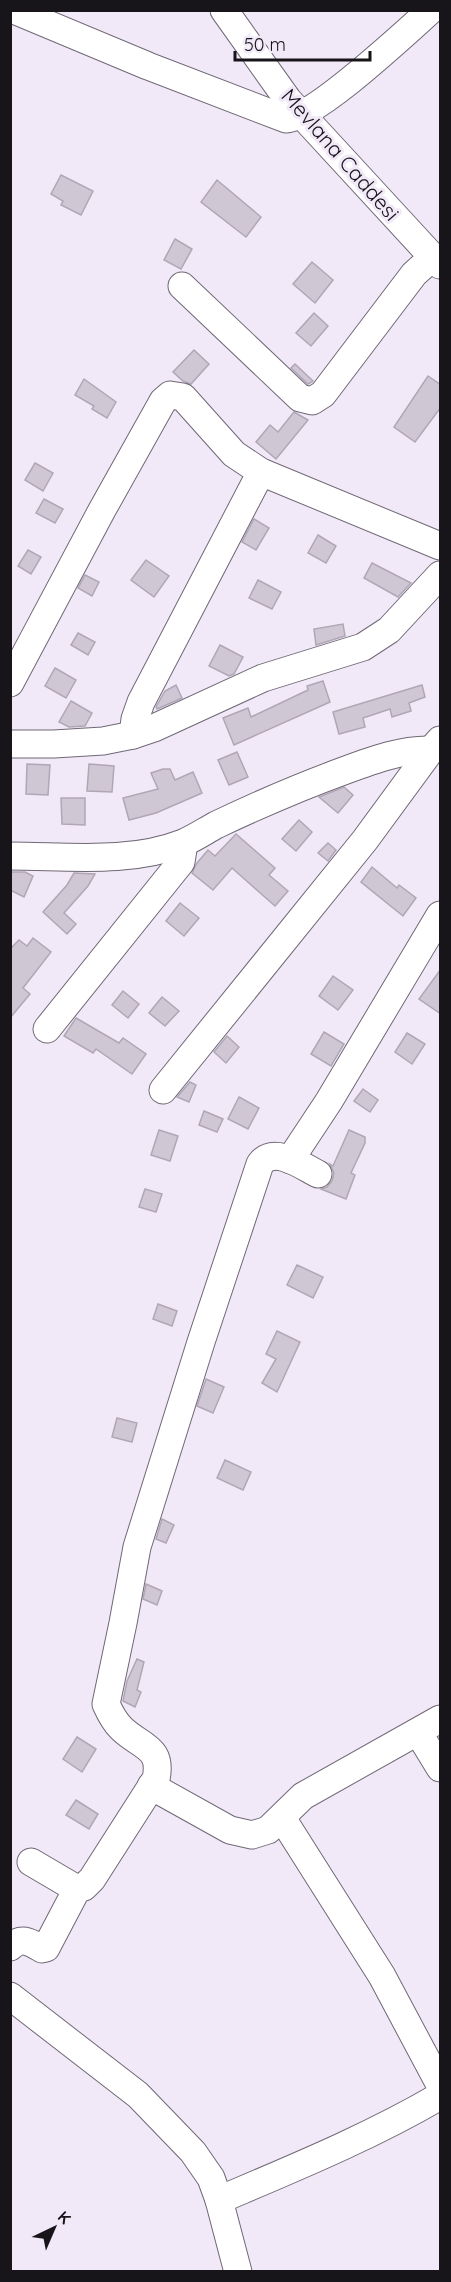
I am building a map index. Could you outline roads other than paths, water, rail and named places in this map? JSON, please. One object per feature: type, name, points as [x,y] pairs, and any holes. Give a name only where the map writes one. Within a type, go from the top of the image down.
[{"type":"street","points":[[14,10],[280,118],[291,119],[323,102],[431,10]]},
{"type":"street","name":"Mevlana Caddesi","points":[[224,10],[288,99],[437,261]]},
{"type":"street","points":[[182,286],[300,398],[312,401],[323,394],[414,274],[437,261]]},
{"type":"street","points":[[10,683],[102,510],[166,397],[174,394],[183,397],[234,454],[261,472],[441,546]]},
{"type":"street","points":[[133,735],[135,719],[141,702],[261,472]]},
{"type":"street","points":[[10,744],[103,741],[133,735],[175,719],[223,694],[263,678],[363,647],[388,630],[441,575]]},
{"type":"street","points":[[10,856],[113,856],[137,854],[184,843],[214,826],[309,784],[370,761],[436,745]]},
{"type":"street","points":[[163,1090],[365,840],[436,745]]},
{"type":"street","points":[[47,1029],[181,862],[184,843]]},
{"type":"street","points":[[290,1160],[329,1101],[441,915]]},
{"type":"street","points":[[10,1947],[21,1940],[28,1940],[42,1950],[46,1948],[77,1889],[84,1887],[92,1879],[152,1786],[157,1764],[152,1750],[122,1729],[106,1704],[136,1546],[260,1164],[268,1156],[276,1155],[318,1174]]},
{"type":"street","points":[[152,1786],[237,1833],[252,1835],[268,1830],[303,1796],[429,1726],[441,1768]]},
{"type":"street","points":[[282,1818],[382,1976],[441,2085]]},
{"type":"street","points":[[31,1862],[77,1889]]},
{"type":"street","points":[[10,1996],[110,2072],[164,2120],[203,2165],[211,2178],[219,2200],[238,2271]]},
{"type":"street","points":[[219,2200],[401,2120],[441,2096]]}]
